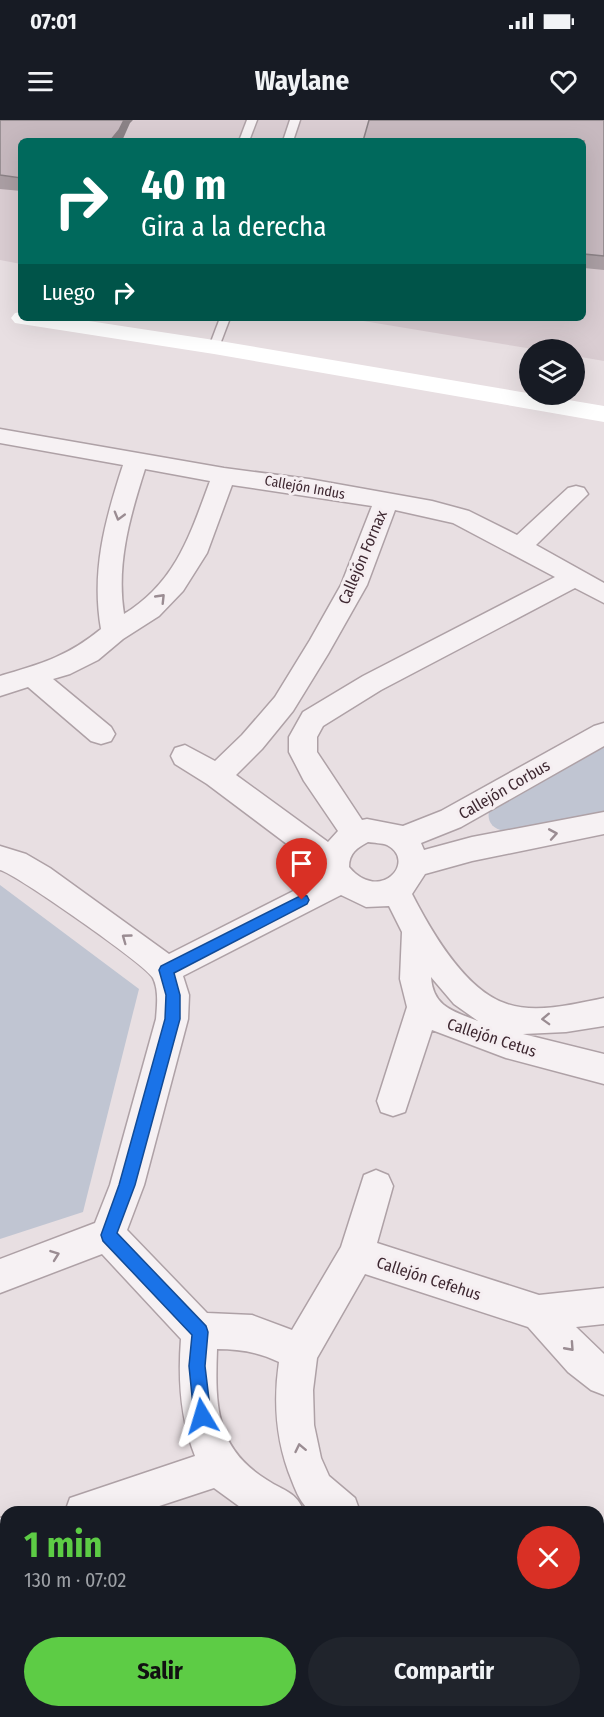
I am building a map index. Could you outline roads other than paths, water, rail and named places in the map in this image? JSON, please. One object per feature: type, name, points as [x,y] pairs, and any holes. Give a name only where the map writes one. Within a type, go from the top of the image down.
[{"type":"main road","points":[[0,314],[18,317]]},
{"type":"main road","points":[[42,321],[214,347],[604,414]]},
{"type":"street","name":"Callejón Indus","points":[[0,436],[224,476],[309,487],[386,502]]},
{"type":"street","points":[[114,632],[108,596],[110,557],[117,522],[136,460]]},
{"type":"street","points":[[0,686],[61,667],[89,652],[114,632],[150,610],[174,585],[195,553],[224,476]]},
{"type":"street","points":[[520,546],[551,517],[580,501]]},
{"type":"street","name":"Callejón Fornax","points":[[217,776],[252,742],[284,704],[354,585],[386,502],[432,509],[461,517],[520,546],[602,592]]},
{"type":"street","points":[[355,833],[314,773],[303,752],[303,737],[313,719],[372,682],[576,577]]},
{"type":"street","points":[[33,677],[101,734]]},
{"type":"street","name":"Callejón Corbus","points":[[401,839],[451,819],[604,733]]},
{"type":"street","points":[[185,756],[217,776],[338,872],[352,890],[367,895],[382,895],[396,891],[411,875],[414,865],[413,855],[401,839],[378,830],[355,833],[336,851],[338,872]]},
{"type":"street","points":[[483,801],[477,816],[478,827],[487,837],[503,842]]},
{"type":"street","points":[[414,865],[503,842],[604,823]]},
{"type":"street","points":[[0,858],[16,862],[40,876],[140,948],[166,970],[173,995],[172,1019],[127,1185],[108,1235],[0,1276]]},
{"type":"street","points":[[166,970],[338,872]]},
{"type":"street","name":"Callejón Cetus","points":[[396,891],[417,932],[464,994],[479,1006],[500,1029]]},
{"type":"street","name":"Callejón Cetus","points":[[417,932],[416,976],[423,1007],[443,1021],[500,1029],[604,1069]]},
{"type":"street","points":[[393,1101],[423,1007]]},
{"type":"street","name":"Callejón Cetus","points":[[500,1029],[524,1020],[555,1019],[604,1012]]},
{"type":"street","points":[[357,1254],[376,1186]]},
{"type":"street","points":[[108,1235],[200,1332],[197,1366],[205,1434],[220,1466],[240,1484],[307,1506]]},
{"type":"street","name":"Callejón Cefehus","points":[[299,1353],[357,1254],[539,1313],[604,1306]]},
{"type":"street","name":"Callejón Cefehus","points":[[539,1313],[581,1359],[604,1377]]},
{"type":"street","points":[[200,1332],[223,1330],[252,1332],[279,1342],[299,1353],[294,1390],[295,1425],[310,1506]]},
{"type":"street","points":[[102,1506],[220,1466]]},
{"type":"lane","points":[[245,138],[252,120]]},
{"type":"lane","points":[[289,138],[295,120]]},
{"type":"lane","points":[[214,347],[224,321]]}]
